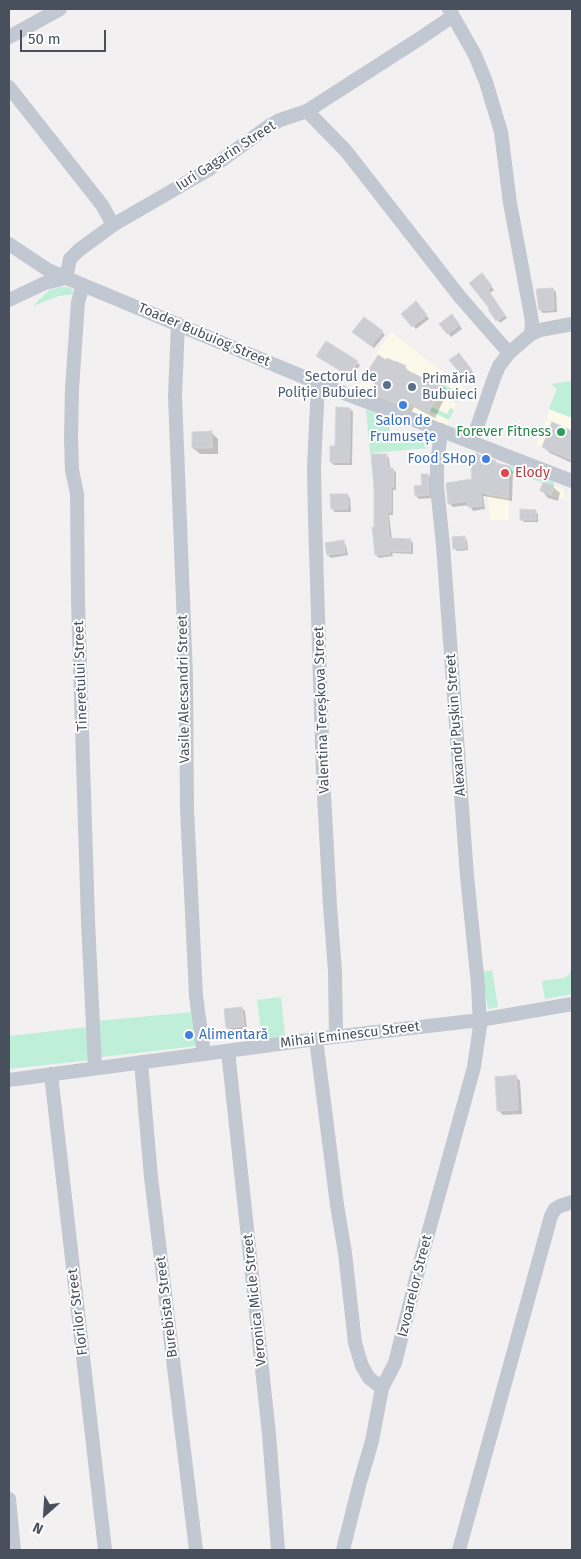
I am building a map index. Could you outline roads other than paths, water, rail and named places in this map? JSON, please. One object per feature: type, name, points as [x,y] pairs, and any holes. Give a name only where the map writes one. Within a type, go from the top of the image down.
[{"type":"street","points":[[9,37],[60,9]]},
{"type":"street","points":[[451,12],[475,55],[486,82],[501,132],[510,203],[532,321],[531,334]]},
{"type":"street","name":"Iuri Gagarin Street","points":[[66,278],[70,259],[113,225],[208,170],[269,126],[306,111],[419,40],[451,12]]},
{"type":"street","points":[[9,87],[102,205],[113,225]]},
{"type":"street","points":[[306,111],[346,151],[460,297],[509,352]]},
{"type":"street","name":"Toader Bubuiog Street","points":[[9,244],[48,270],[83,286],[318,383],[572,481]]},
{"type":"street","points":[[9,300],[45,283],[66,278]]},
{"type":"street","name":"Tineretului Street","points":[[83,286],[80,291],[78,312],[72,389],[71,438],[72,470],[77,494],[78,602],[88,921],[95,1068]]},
{"type":"street","name":"Vasile Alecsandri Street","points":[[178,324],[175,396],[186,676],[186,809],[196,996],[204,1054]]},
{"type":"street","points":[[472,442],[494,378],[509,352],[531,334],[540,330],[572,324]]},
{"type":"street","name":"Valentina Tereșkova Street","points":[[318,383],[314,467],[324,776],[335,971],[336,1036]]},
{"type":"street","name":"Alexandr Pușkin Street","points":[[441,430],[438,486],[467,876],[480,1020]]},
{"type":"street","name":"Mihai Eminescu Street","points":[[9,1080],[336,1036],[480,1020],[572,1004]]},
{"type":"street","name":"Izvoarelor Street","points":[[343,1550],[372,1441],[382,1388],[395,1364],[421,1260],[474,1067],[480,1020]]},
{"type":"street","points":[[316,1039],[337,1205],[346,1253],[355,1343],[362,1366],[370,1378],[382,1388]]},
{"type":"street","name":"Veronica Micle Street","points":[[228,1051],[267,1414],[278,1550]]},
{"type":"street","name":"Burebista Street","points":[[141,1062],[152,1177],[196,1550]]},
{"type":"street","name":"Florilor Street","points":[[51,1074],[105,1550]]},
{"type":"street","points":[[459,1550],[551,1216],[560,1206],[572,1202]]},
{"type":"street","points":[[9,1499],[14,1550]]},
{"type":"place","name":"Sectorul de Poliție Bubuieci","points":[[387,385]]},
{"type":"place","name":"Primăria Bubuieci","points":[[412,387]]},
{"type":"place","name":"Salon de Frumusețe","points":[[403,405]]},
{"type":"place","name":"Forever Fitness","points":[[561,432]]},
{"type":"place","name":"Food SHop","points":[[486,459]]},
{"type":"place","name":"Elody","points":[[505,473]]},
{"type":"place","name":"Alimentară","points":[[189,1035]]}]
